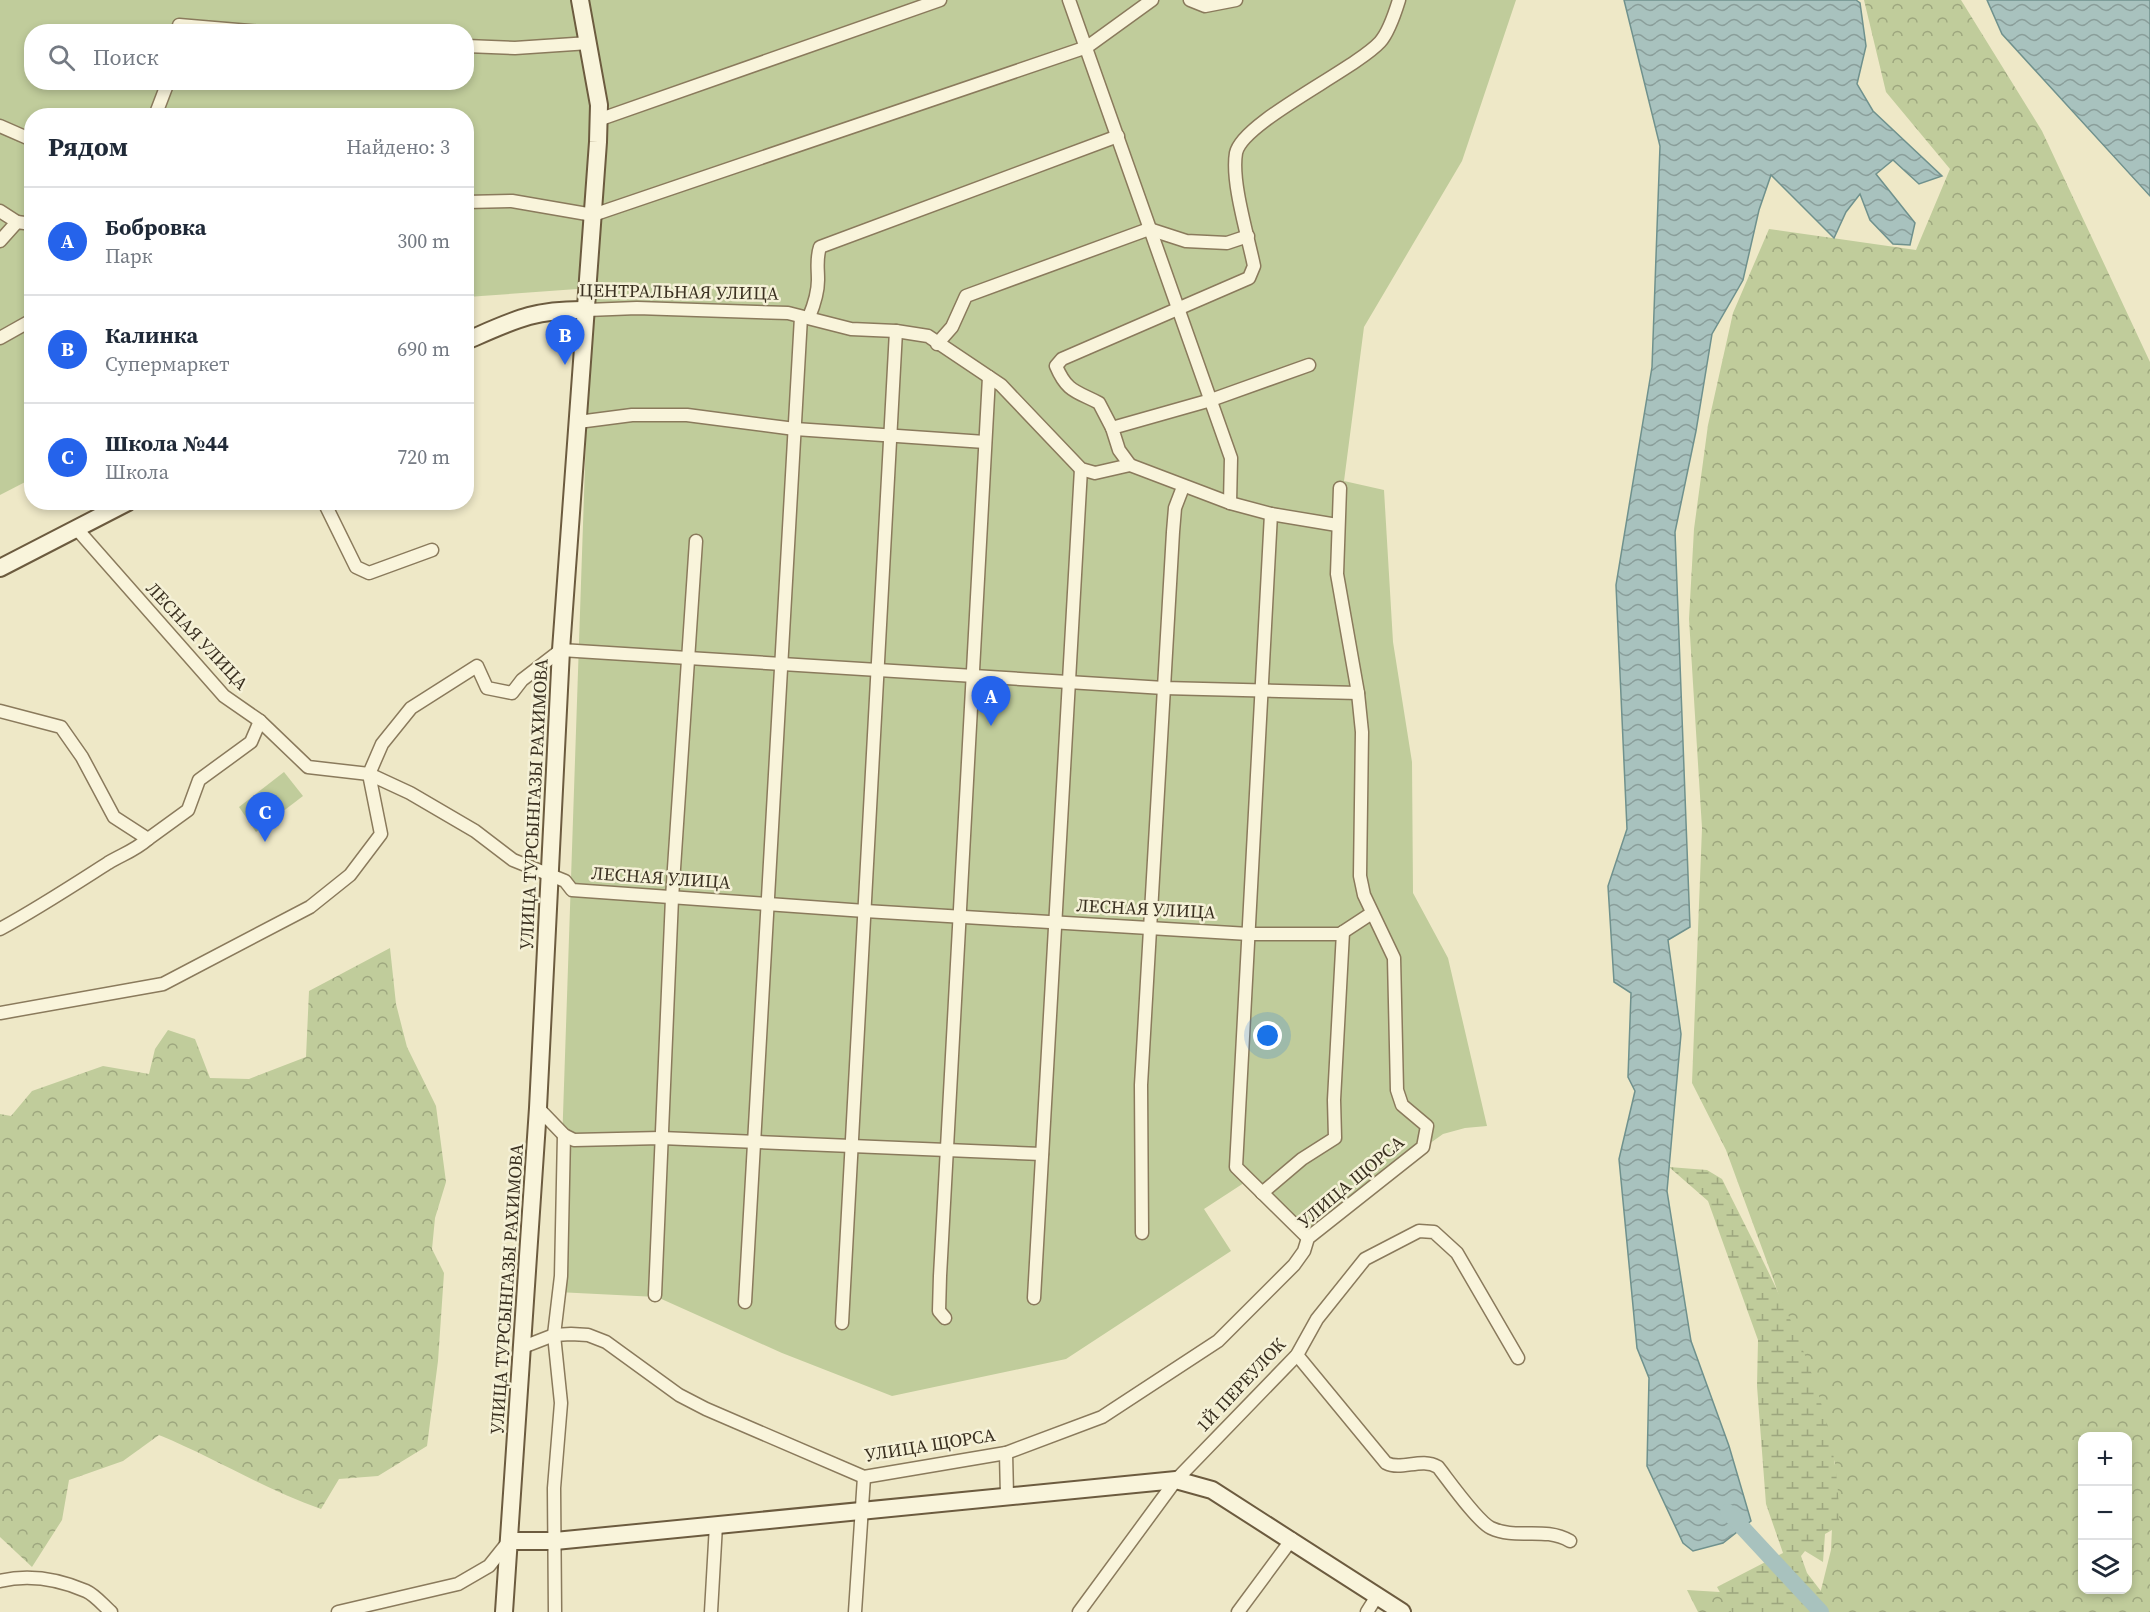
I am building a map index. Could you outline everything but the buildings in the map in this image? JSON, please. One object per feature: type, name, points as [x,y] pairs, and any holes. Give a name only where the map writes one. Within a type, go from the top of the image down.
[{"type":"street","name":"УЛИЦА ТУРСЫНГАЗЫ РАХИМОВА","points":[[504,1612],[538,1108],[561,650],[587,310],[599,105],[590,43],[580,0]]},
{"type":"street","points":[[598,120],[940,0]]},
{"type":"street","points":[[1068,0],[1087,47],[1231,458],[1230,503]]},
{"type":"street","points":[[474,202],[512,201],[593,215],[1087,47],[1152,0]]},
{"type":"street","points":[[1190,0],[1205,6],[1236,0]]},
{"type":"street","points":[[1337,525],[1271,514],[1230,503],[1130,465],[1119,450],[1112,428],[1099,403],[1077,395],[1061,378],[1056,366],[1062,359],[1179,311],[1249,278],[1254,266],[1234,167],[1237,150],[1249,133],[1339,73],[1381,41],[1399,0]]},
{"type":"street","points":[[474,46],[515,48],[590,43]]},
{"type":"street","points":[[158,108],[165,90]]},
{"type":"street","points":[[0,126],[24,136]]},
{"type":"street","points":[[745,1302],[795,429],[805,317],[816,301],[818,281],[816,258],[820,246],[1118,136]]},
{"type":"street","points":[[0,211],[17,222],[24,223]]},
{"type":"street","points":[[0,241],[17,222]]},
{"type":"street","points":[[937,344],[951,327],[966,296],[1149,229],[1186,241],[1227,243],[1248,236]]},
{"type":"street","name":"ЦЕНТРАЛЬНАЯ УЛИЦА","points":[[474,337],[522,316],[554,309],[697,309],[788,313],[851,329],[896,331],[928,336],[1001,385],[1081,469]]},
{"type":"street","points":[[0,338],[24,324]]},
{"type":"street","points":[[842,1323],[896,331]]},
{"type":"street","points":[[1112,428],[1211,400],[1309,365]]},
{"type":"street","points":[[945,1318],[939,1311],[989,377]]},
{"type":"street","points":[[578,422],[632,415],[687,416],[795,429],[985,442]]},
{"type":"street","points":[[1034,1298],[1081,469],[1095,473],[1130,465]]},
{"type":"street","points":[[1142,1233],[1141,1085],[1173,532],[1176,508],[1183,487]]},
{"type":"street","points":[[1262,1192],[1302,1159],[1335,1138],[1334,1100],[1343,932],[1372,913],[1364,895],[1360,876],[1362,732],[1358,693],[1339,590],[1337,525],[1340,488]]},
{"type":"street","points":[[0,568],[112,510]]},
{"type":"street","points":[[328,510],[356,567],[369,573],[432,550]]},
{"type":"street","points":[[1271,514],[1236,1167],[1308,1238]]},
{"type":"street","name":"ЛЕСНАЯ УЛИЦА","points":[[76,528],[224,696],[260,721],[308,767],[369,774],[410,793],[475,831],[513,860],[565,880],[572,890],[865,911],[1249,933],[1343,932]]},
{"type":"street","points":[[655,1295],[672,898],[696,541]]},
{"type":"street","points":[[0,1012],[163,984],[310,907],[350,875],[381,834],[369,774],[382,744],[411,708],[477,666],[487,688],[512,693],[522,680],[561,650],[1164,688],[1358,693]]},
{"type":"street","points":[[0,711],[61,727],[82,757],[114,817],[148,839]]},
{"type":"street","points":[[0,929],[63,894],[111,862],[131,853],[188,810],[199,780],[251,742],[260,721]]},
{"type":"street","name":"УЛИЦА ЩОРСА","points":[[554,1335],[588,1335],[606,1342],[679,1395],[706,1409],[864,1477],[1006,1453],[1102,1417],[1218,1341],[1294,1265],[1304,1251],[1308,1238],[1423,1147],[1427,1126],[1402,1105],[1397,1090],[1394,958],[1372,913]]},
{"type":"street","points":[[538,1108],[564,1135],[574,1140],[662,1138],[1042,1154]]},
{"type":"street","points":[[555,1612],[554,1488],[561,1403],[554,1335],[561,1276],[564,1135]]},
{"type":"street","name":"1Й ПЕРЕУЛОК","points":[[1079,1612],[1176,1480],[1296,1355],[1317,1320],[1365,1259],[1419,1231],[1434,1232],[1452,1246],[1518,1358]]},
{"type":"street","points":[[523,1347],[554,1335]]},
{"type":"street","points":[[1296,1355],[1386,1463],[1395,1465],[1422,1462],[1438,1467],[1484,1523],[1491,1528],[1504,1532],[1550,1532],[1570,1541]]},
{"type":"street","points":[[1006,1453],[1008,1496]]},
{"type":"street","points":[[855,1612],[864,1477]]},
{"type":"street","points":[[338,1612],[458,1584],[489,1566],[509,1541],[555,1541],[1176,1480],[1212,1490],[1292,1539],[1402,1612]]},
{"type":"street","points":[[711,1612],[716,1525]]},
{"type":"street","points":[[1238,1612],[1292,1539]]},
{"type":"street","points":[[0,1581],[22,1575],[38,1577],[88,1591],[111,1612]]},
{"type":"street","points":[[1367,1612],[1377,1596]]},
{"type":"green space","points":[[0,0],[1516,0],[1462,161],[1364,327],[1344,481],[1384,490],[1393,642],[1412,762],[1413,893],[1448,958],[1487,1126],[1465,1128],[1443,1134],[1388,1173],[1306,1238],[1250,1179],[1204,1209],[1231,1251],[1066,1359],[892,1396],[782,1353],[657,1297],[557,1292],[591,288],[474,296],[474,108],[24,108],[24,483],[0,495]]},
{"type":"green space","points":[[1864,0],[1961,0],[2042,131],[2150,362],[2150,1612],[1698,1612],[1687,1590],[1819,1598],[1831,1550],[1835,1463],[1774,1281],[1726,1150],[1692,1083],[1702,828],[1689,619],[1694,529],[1708,425],[1733,313],[1769,229],[1916,250],[1950,169],[1886,92]]},
{"type":"green space","points":[[284,772],[303,796],[256,832],[239,807]]},
{"type":"green space","points":[[390,948],[396,1004],[407,1047],[436,1106],[446,1182],[435,1218],[432,1249],[444,1273],[438,1361],[427,1446],[378,1476],[339,1479],[321,1509],[159,1435],[123,1461],[69,1480],[62,1520],[32,1567],[0,1537],[0,1114],[11,1116],[32,1091],[103,1066],[149,1074],[155,1049],[168,1030],[195,1039],[210,1078],[249,1079],[306,1057],[309,991]]},
{"type":"green space","points":[[1669,1167],[1707,1170],[1722,1179],[1802,1346],[1829,1435],[1837,1480],[1839,1526],[1825,1534],[1823,1562],[1805,1551],[1801,1556],[1807,1573],[1837,1612],[1731,1612],[1717,1587],[1783,1553],[1766,1504],[1757,1386],[1758,1340],[1708,1201]]},
{"type":"water","points":[[1624,0],[1856,0],[1860,3],[1866,46],[1857,84],[1873,111],[1942,176],[1919,184],[1893,160],[1876,174],[1915,223],[1910,245],[1893,244],[1870,220],[1860,194],[1846,212],[1834,238],[1771,175],[1759,210],[1743,280],[1712,334],[1696,431],[1675,532],[1690,927],[1668,940],[1681,1034],[1667,1191],[1691,1341],[1729,1446],[1751,1521],[1723,1543],[1693,1551],[1683,1543],[1647,1466],[1649,1378],[1637,1348],[1619,1159],[1635,1091],[1628,1077],[1631,993],[1614,982],[1608,886],[1627,829],[1616,585],[1652,367],[1660,146]]},
{"type":"water","points":[[1987,0],[2150,0],[2150,196],[2002,34]]},
{"type":"waterway","points":[[1728,1512],[1821,1612]]},
{"type":"place","name":"Калинка","points":[[565,365]]},
{"type":"place","name":"Бобровка","points":[[991,726]]},
{"type":"place","name":"Школа №44","points":[[265,842]]}]
